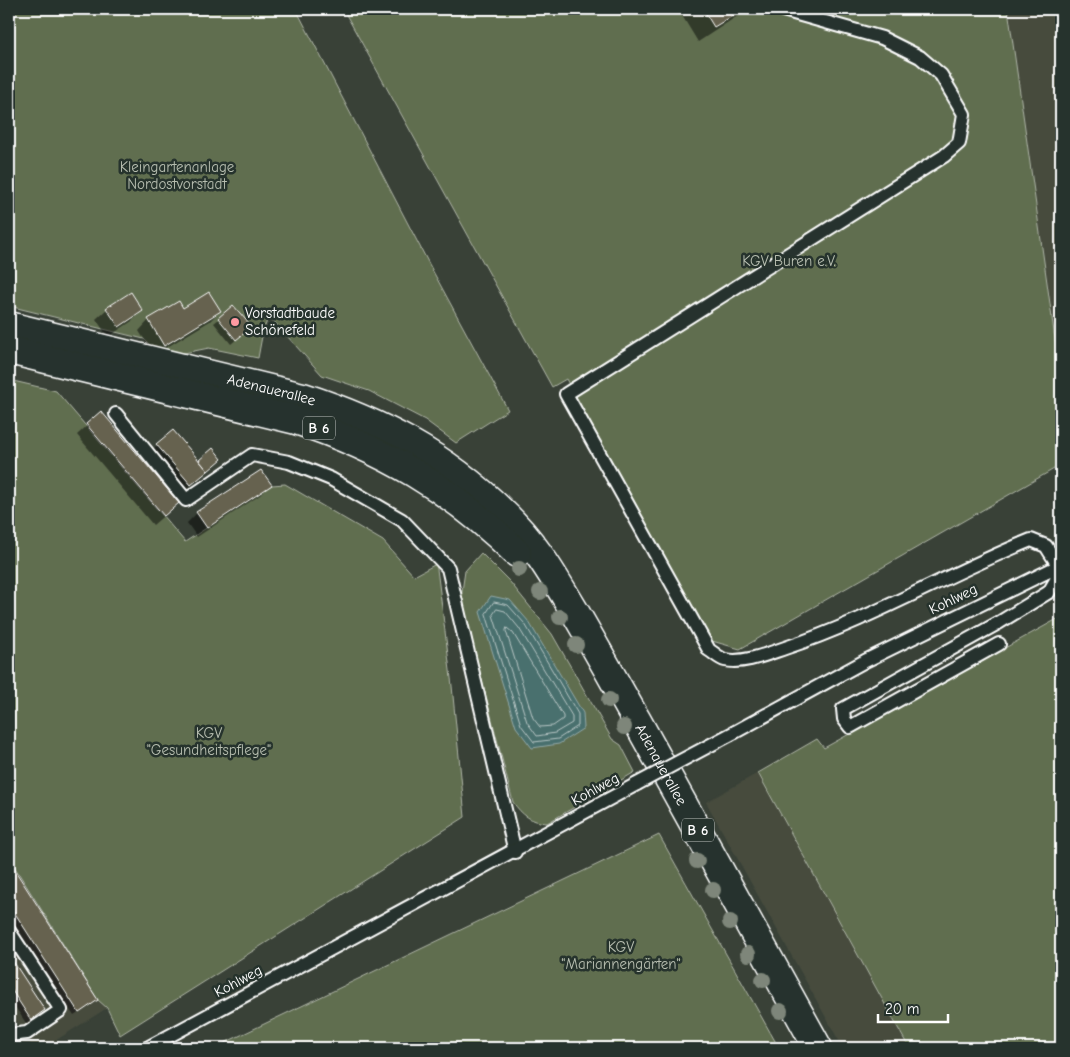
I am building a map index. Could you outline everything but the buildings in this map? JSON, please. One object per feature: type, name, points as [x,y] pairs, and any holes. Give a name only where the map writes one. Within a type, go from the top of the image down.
[{"type":"main road","name":"Adenauerallee","points":[[9,326],[303,397],[350,413],[395,433],[424,450],[473,485],[503,512],[541,554],[818,1048]]},
{"type":"main road","name":"Adenauerallee","points":[[9,350],[296,420],[363,444],[393,459],[461,502],[492,528],[575,614]]},
{"type":"lane","points":[[783,10],[882,38],[920,58],[941,74],[964,114],[959,143],[936,162],[566,394],[709,650],[725,660],[757,658],[820,637],[889,607],[993,555],[1031,540],[1046,546],[1060,565],[1050,592],[844,709],[844,719],[850,727],[999,644]]},
{"type":"lane","points":[[116,414],[186,500],[252,455],[289,462],[331,479],[402,520],[448,568],[515,852]]},
{"type":"lane","name":"Kohlweg","points":[[147,1048],[515,852],[865,661],[1060,565]]},
{"type":"lane","points":[[9,931],[61,1010],[27,1033],[9,1035]]},
{"type":"shaded area","points":[[1008,9],[1061,9],[1061,381]]},
{"type":"shaded area","points":[[758,773],[909,1048],[843,1048],[706,802]]},
{"type":"shaded area","points":[[9,856],[107,1008],[44,1048],[33,1048],[9,1010]]},
{"type":"green space","name":"Kleingartenanlage Nordostvorstadt","points":[[9,9],[296,9],[429,264],[508,410],[456,443],[425,420],[369,391],[322,375],[269,316],[263,331],[258,358],[209,348],[179,354],[151,346],[144,339],[9,306]]},
{"type":"green space","name":"KGV Buren e.V.","points":[[343,9],[1008,9],[1061,381],[1061,465],[740,649],[712,641],[566,379],[552,387]]},
{"type":"green space","name":"KGV \"Gesundheitspflege\"","points":[[9,380],[56,391],[185,542],[272,485],[285,484],[383,541],[414,576],[436,564],[437,569],[452,686],[465,817],[120,1035],[107,1008],[98,1000],[9,858]]},
{"type":"green space","points":[[481,553],[510,582],[552,634],[612,739],[621,745],[635,772],[547,823],[527,817],[513,802],[461,598],[465,571]]},
{"type":"green space","points":[[1061,617],[1061,1048],[909,1048],[758,773],[817,739],[824,748]]},
{"type":"green space","name":"KGV \"Mariannengärten\"","points":[[659,835],[779,1048],[214,1048]]},
{"type":"water","points":[[491,596],[510,600],[529,622],[583,713],[584,728],[559,744],[532,748],[516,727],[480,612]]},
{"type":"place","name":"Vorstadtbaude Schönefeld","points":[[235,322]]}]
